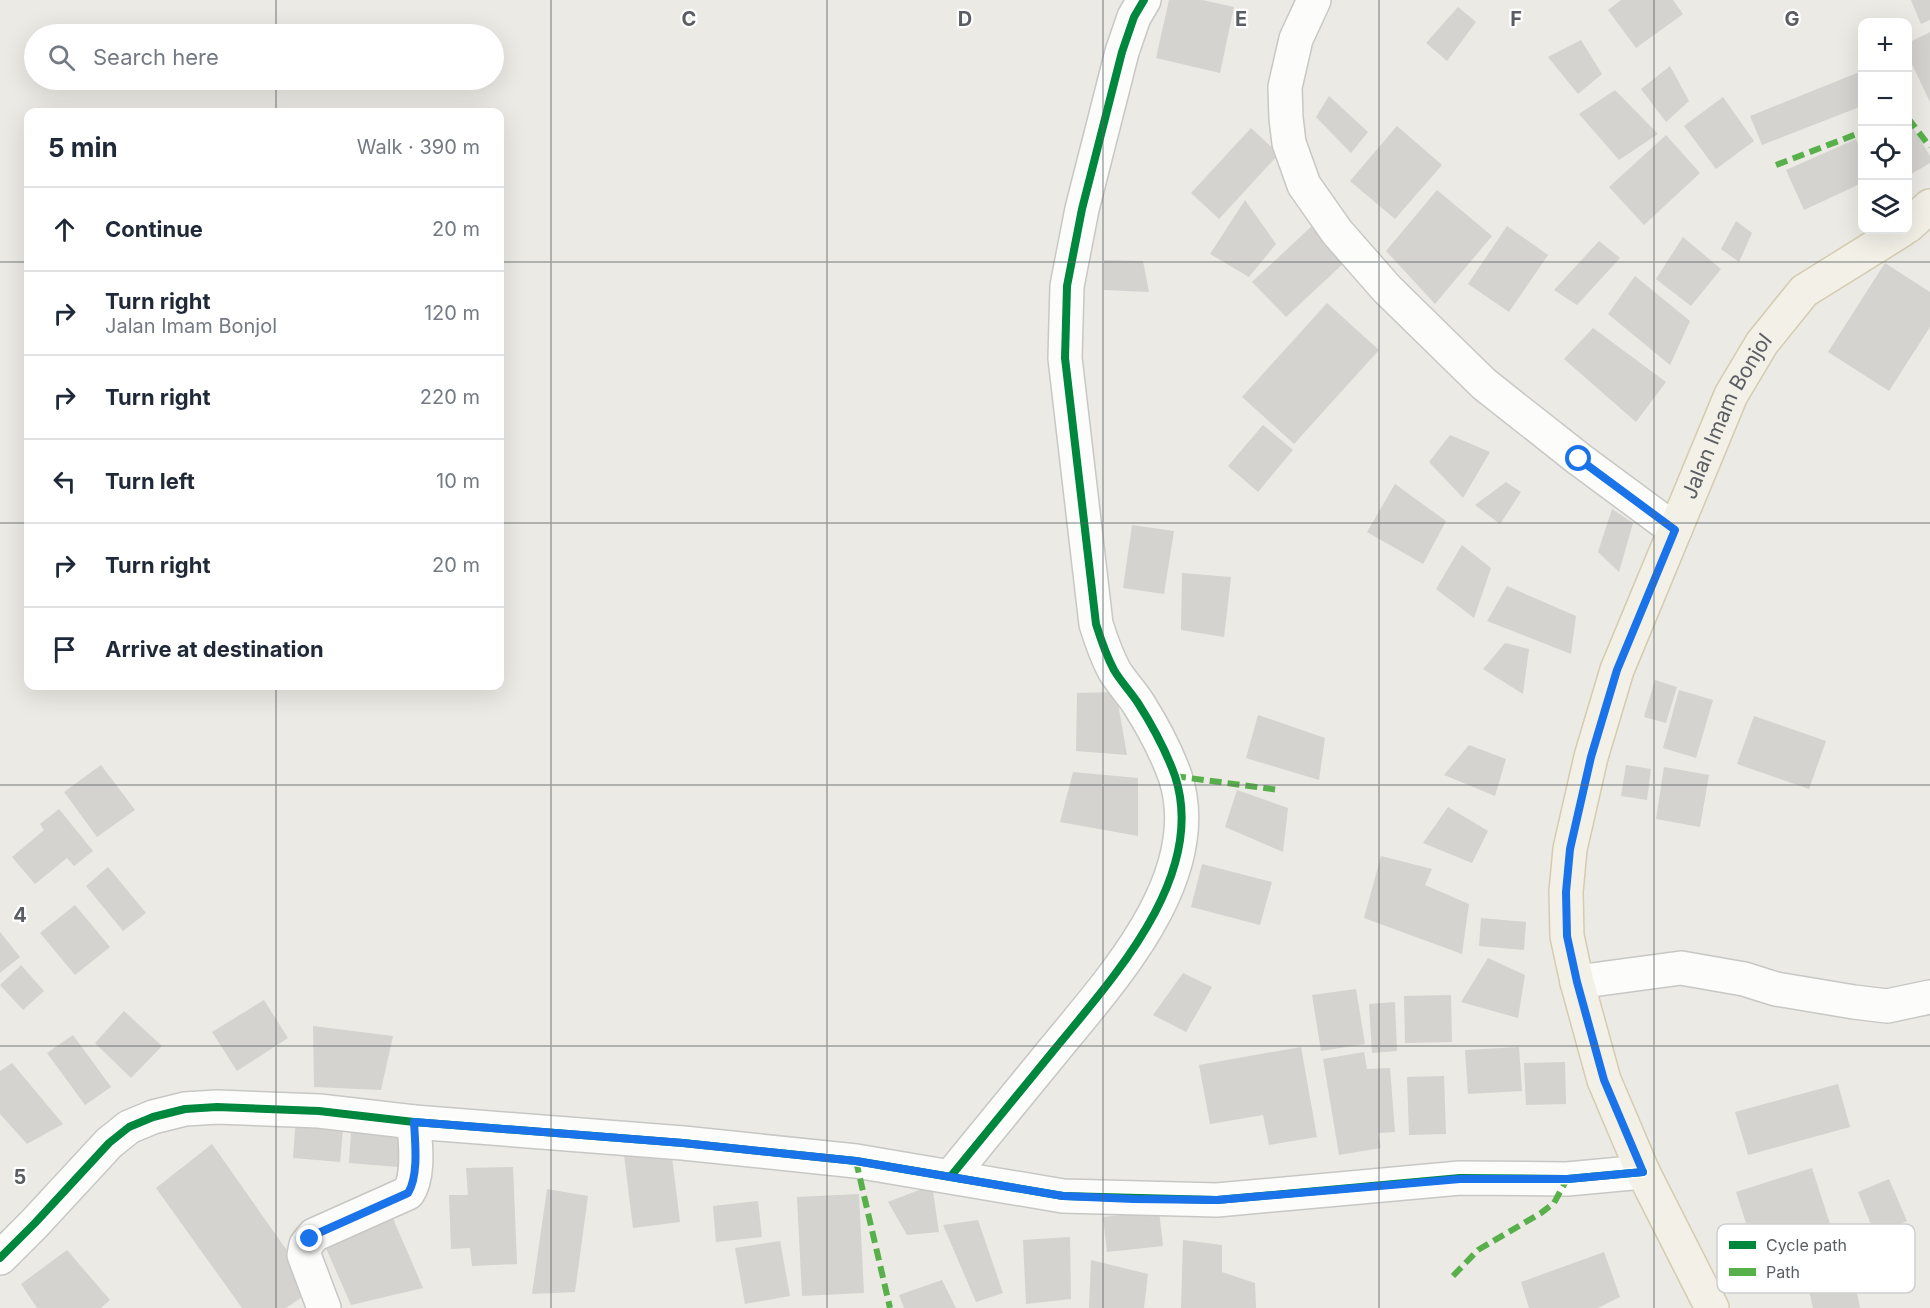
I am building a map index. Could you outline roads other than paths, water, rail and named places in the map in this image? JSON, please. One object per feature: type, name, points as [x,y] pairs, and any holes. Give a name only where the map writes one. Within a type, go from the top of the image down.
[{"type":"main road","points":[[1912,222],[1930,206]]},
{"type":"main road","name":"Jalan Imam Bonjol","points":[[1712,1308],[1643,1172],[1604,1080],[1567,936],[1566,892],[1570,849],[1591,757],[1617,670],[1731,394],[1762,343],[1804,291],[1896,234]]},
{"type":"street","points":[[951,1176],[1107,987],[1152,916],[1171,877],[1181,842],[1182,807],[1174,776],[1157,737],[1106,654],[1096,624],[1065,358],[1067,286],[1082,209],[1122,52],[1134,17],[1144,0]]},
{"type":"street","points":[[1314,0],[1296,39],[1285,87],[1289,143],[1311,194],[1337,232],[1387,289],[1484,384],[1579,459],[1675,530]]},
{"type":"street","points":[[1577,982],[1681,969],[1744,979],[1776,989],[1887,1006],[1930,997]]},
{"type":"street","points":[[0,1258],[109,1143],[129,1127],[153,1117],[185,1109],[217,1107],[319,1111],[414,1122],[683,1143],[856,1161],[1063,1196],[1217,1200],[1460,1179],[1568,1179],[1643,1172]]},
{"type":"street","points":[[324,1308],[304,1255],[306,1245],[314,1235],[408,1193],[413,1184],[416,1153],[414,1122]]}]
